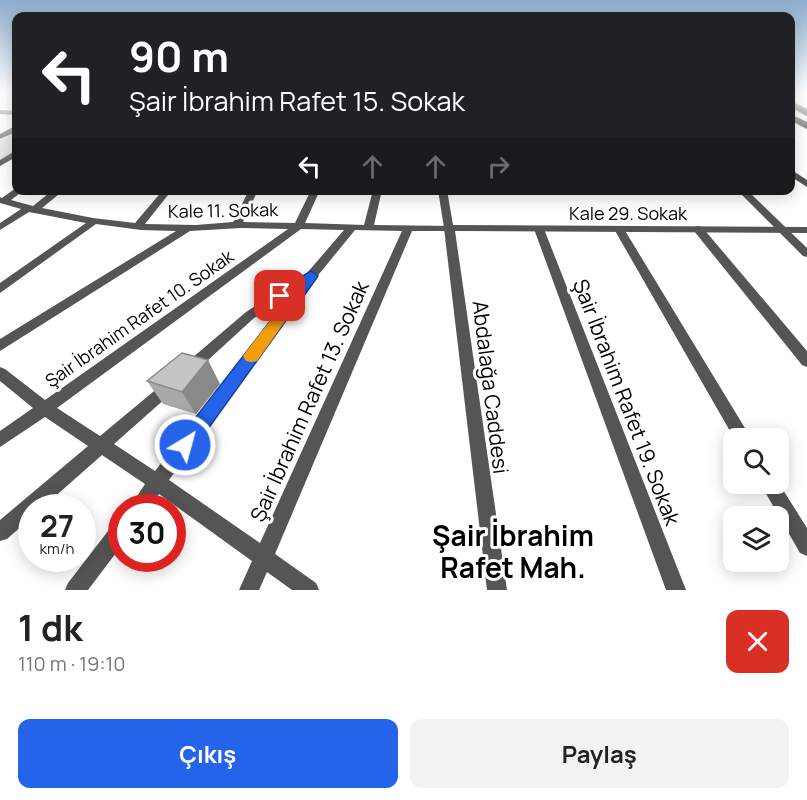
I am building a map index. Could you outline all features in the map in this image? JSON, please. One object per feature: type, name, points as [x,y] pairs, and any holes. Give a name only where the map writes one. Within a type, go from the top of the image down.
[{"type":"street","points":[[795,175],[807,184]]},
{"type":"street","points":[[0,227],[52,195]]},
{"type":"street","points":[[138,226],[164,195]]},
{"type":"street","points":[[237,225],[252,195]]},
{"type":"street","points":[[299,226],[314,195]]},
{"type":"street","points":[[368,227],[377,195]]},
{"type":"street","name":"Abdalağa Caddesi","points":[[443,195],[497,590]]},
{"type":"street","points":[[746,195],[807,254]]},
{"type":"street","name":"Kale 11. Sokak","points":[[2,201],[93,222],[138,226],[449,228]]},
{"type":"street","points":[[0,289],[93,222]]},
{"type":"street","name":"Şair İbrahim Rafet 10. Sokak","points":[[0,440],[299,226]]},
{"type":"street","points":[[148,494],[311,276],[352,227]]},
{"type":"street","points":[[0,346],[188,228]]},
{"type":"street","name":"Kale 29. Sokak","points":[[449,228],[807,230]]},
{"type":"street","name":"Şair İbrahim Rafet 13. Sokak","points":[[249,590],[408,229]]},
{"type":"street","name":"Şair İbrahim Rafet 19. Sokak","points":[[539,229],[676,590]]},
{"type":"street","points":[[619,229],[737,428]]},
{"type":"street","points":[[698,229],[807,361]]},
{"type":"street","points":[[0,532],[101,447],[250,315],[311,276]]},
{"type":"street","points":[[0,373],[44,408],[157,482],[309,590]]},
{"type":"street","points":[[776,494],[807,546]]},
{"type":"street","points":[[75,590],[108,547]]},
{"type":"shaded area","points":[[12,134],[12,154],[0,162],[0,140]]},
{"type":"building","points":[[182,353],[208,360],[182,392],[147,381]]},
{"type":"slow traffic","points":[[251,356],[281,317]]},
{"type":"district","name":"Şair İbrahim Rafet Mah.","points":[[513,551]]},
{"type":"route","points":[[185,445],[311,276],[280,296]]}]
